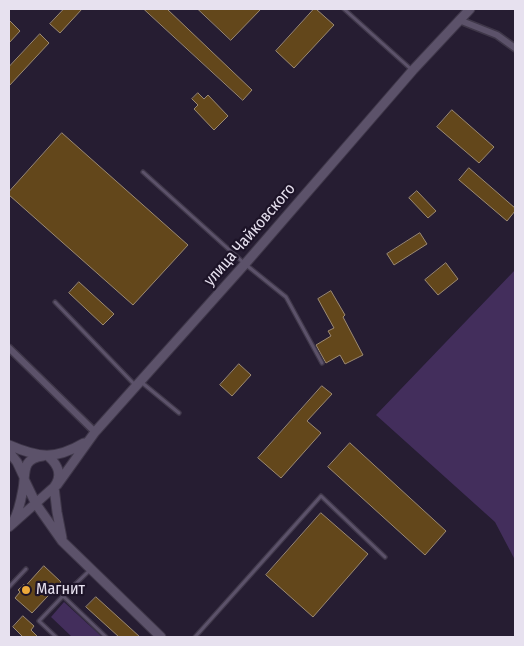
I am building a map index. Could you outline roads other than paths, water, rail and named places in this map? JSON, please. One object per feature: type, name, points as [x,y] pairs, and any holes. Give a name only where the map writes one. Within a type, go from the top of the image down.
[{"type":"main road","name":"улица Чайковского","points":[[11,525],[56,486],[86,442],[245,264],[413,70],[470,9]]},
{"type":"main road","points":[[11,525],[18,514],[25,468],[28,463],[32,459],[60,455],[86,442]]},
{"type":"main road","points":[[9,445],[46,456],[57,466],[59,471],[56,486],[57,512],[62,541]]},
{"type":"main road","points":[[9,452],[17,462],[36,504],[62,541],[161,637]]},
{"type":"main road","points":[[24,478],[32,488],[37,490],[43,491],[56,486]]},
{"type":"street","points":[[459,20],[497,35],[515,48]]},
{"type":"street","points":[[9,348],[95,432]]},
{"type":"lane","points":[[344,9],[413,70]]},
{"type":"lane","points":[[143,172],[245,264],[286,297],[322,363]]},
{"type":"lane","points":[[55,302],[138,383],[179,413]]},
{"type":"lane","points":[[194,637],[321,496],[385,557]]},
{"type":"lane","points":[[9,587],[26,569]]},
{"type":"lane","points":[[56,637],[39,621],[91,569]]},
{"type":"lane","points":[[63,596],[106,637]]},
{"type":"place","name":"Магнит","points":[[26,590]]}]
